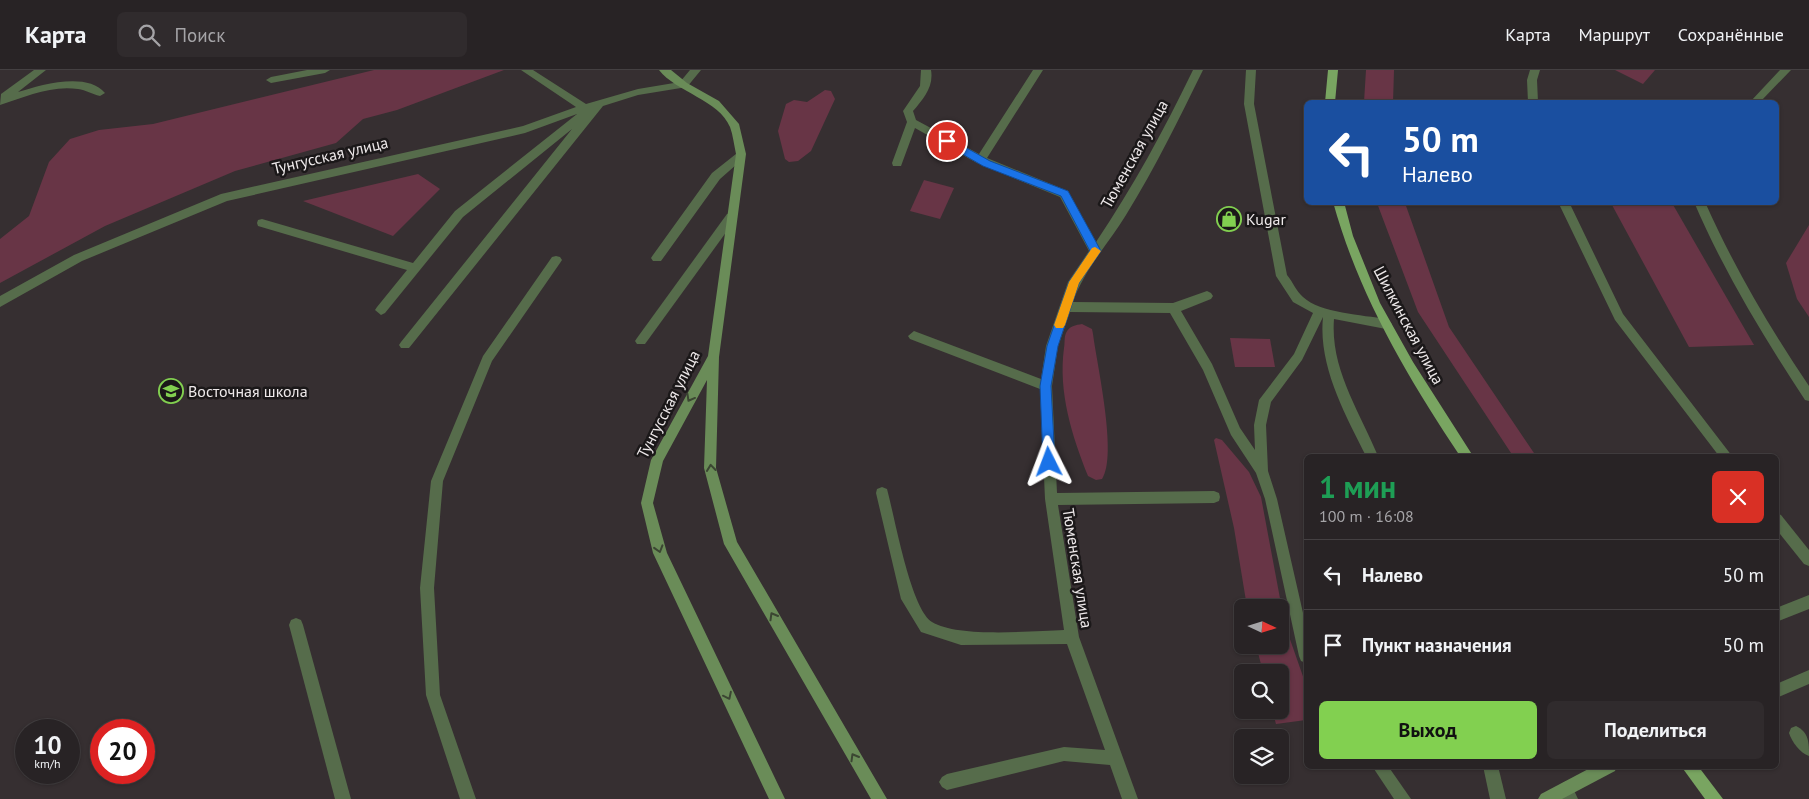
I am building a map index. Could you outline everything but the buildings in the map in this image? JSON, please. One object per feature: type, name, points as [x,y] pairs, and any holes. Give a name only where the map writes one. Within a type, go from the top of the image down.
[{"type":"main road","name":"Тунгусская улица","points":[[664,70],[683,86],[715,103],[734,124],[741,154],[731,217],[714,356],[657,460],[646,503],[660,553],[678,594],[777,799]]},
{"type":"main road","points":[[1330,100],[1333,70]]},
{"type":"main road","name":"Шилкинская улица","points":[[1339,205],[1346,237],[1386,324],[1422,389],[1466,454]]},
{"type":"main road","points":[[714,356],[710,468],[731,544],[879,799]]},
{"type":"main road","points":[[1546,799],[1568,794],[1606,769]]},
{"type":"main road","points":[[1690,769],[1715,799]]},
{"type":"lane","points":[[0,100],[41,70]]},
{"type":"lane","points":[[271,80],[325,70]]},
{"type":"lane","points":[[526,70],[583,107]]},
{"type":"lane","points":[[683,86],[696,70]]},
{"type":"lane","points":[[897,163],[912,122],[908,111],[926,86],[928,76],[926,70]]},
{"type":"lane","points":[[981,160],[1038,70]]},
{"type":"lane","name":"Тюменская улица","points":[[1130,799],[1072,637],[1051,499],[1046,386],[1052,346],[1074,282],[1122,212],[1162,144],[1198,70]]},
{"type":"lane","points":[[1251,70],[1249,104],[1282,276],[1297,300],[1324,312],[1386,324]]},
{"type":"lane","points":[[1533,100],[1532,80],[1535,70]]},
{"type":"lane","points":[[1757,100],[1786,70]]},
{"type":"lane","points":[[0,100],[55,85],[89,87],[100,93]]},
{"type":"lane","name":"Тунгусская улица","points":[[0,302],[78,258],[225,197],[525,129],[583,107],[638,92],[683,86]]},
{"type":"lane","points":[[381,310],[459,214],[599,103]]},
{"type":"lane","points":[[405,345],[599,103]]},
{"type":"lane","points":[[912,122],[981,160],[1064,194],[1096,251]]},
{"type":"lane","points":[[657,258],[716,176],[741,154]]},
{"type":"lane","points":[[1564,205],[1619,317],[1724,454]]},
{"type":"lane","points":[[1699,205],[1725,262],[1775,346],[1809,396]]},
{"type":"lane","points":[[641,341],[731,217]]},
{"type":"lane","points":[[262,223],[416,268]]},
{"type":"lane","points":[[468,799],[433,695],[427,588],[437,481],[486,359],[556,260]]},
{"type":"lane","points":[[1066,307],[1173,308],[1192,303],[1207,296]]},
{"type":"lane","points":[[1173,308],[1208,368],[1235,430],[1262,471]]},
{"type":"lane","points":[[1324,312],[1330,357],[1371,454]]},
{"type":"lane","points":[[1304,647],[1271,499],[1262,471],[1260,425],[1265,400],[1298,357],[1324,312]]},
{"type":"lane","points":[[914,336],[1046,386]]},
{"type":"lane","points":[[882,493],[908,599],[926,627],[961,638],[1072,637]]},
{"type":"lane","points":[[1051,499],[1214,498]]},
{"type":"lane","points":[[1779,523],[1809,560]]},
{"type":"lane","points":[[1779,614],[1809,602]]},
{"type":"lane","points":[[296,625],[343,799]]},
{"type":"lane","points":[[1779,690],[1809,676]]},
{"type":"lane","points":[[1796,733],[1809,749]]},
{"type":"lane","points":[[947,782],[1064,754],[1116,758]]},
{"type":"lane","points":[[1381,769],[1403,799]]},
{"type":"lane","points":[[1491,769],[1498,799]]},
{"type":"shaded area","points":[[374,70],[504,70],[397,110],[363,119],[336,143],[235,171],[105,226],[0,283],[0,239],[29,216],[49,162],[70,139],[99,130],[153,124]]},
{"type":"shaded area","points":[[1366,70],[1394,70],[1393,100],[1364,100]]},
{"type":"shaded area","points":[[1615,70],[1655,70],[1643,84]]},
{"type":"shaded area","points":[[825,90],[831,91],[835,99],[811,151],[798,161],[789,162],[785,159],[778,131],[786,104],[794,100],[807,102]]},
{"type":"shaded area","points":[[418,174],[440,189],[393,236],[303,201]]},
{"type":"shaded area","points":[[924,180],[954,188],[940,219],[910,211]]},
{"type":"shaded area","points":[[1378,205],[1406,205],[1449,327],[1535,454],[1512,454],[1418,312]]},
{"type":"shaded area","points":[[1612,205],[1673,205],[1754,345],[1689,347]]},
{"type":"shaded area","points":[[1809,225],[1809,317],[1797,299],[1786,263]]},
{"type":"shaded area","points":[[1082,324],[1092,329],[1107,431],[1108,451],[1106,467],[1102,479],[1096,480],[1088,476],[1072,430],[1063,381],[1065,335],[1071,327]]},
{"type":"shaded area","points":[[1230,338],[1270,339],[1275,367],[1235,367]]},
{"type":"shaded area","points":[[1216,438],[1222,440],[1249,472],[1261,497],[1280,599],[1246,599],[1234,528],[1214,440]]},
{"type":"shaded area","points":[[1289,636],[1304,679],[1304,720],[1276,724],[1275,719],[1289,719],[1289,664],[1261,664],[1258,654],[1289,654]]},
{"type":"slow traffic","points":[[1060,325],[1074,282],[1095,251]]},
{"type":"place","name":"Kugar","points":[[1229,219]]},
{"type":"place","name":"Восточная школа","points":[[171,391]]},
{"type":"route","points":[[947,141],[987,163],[1064,194],[1074,209],[1088,240],[1096,251],[1074,282],[1052,346],[1046,386],[1049,462]]}]
